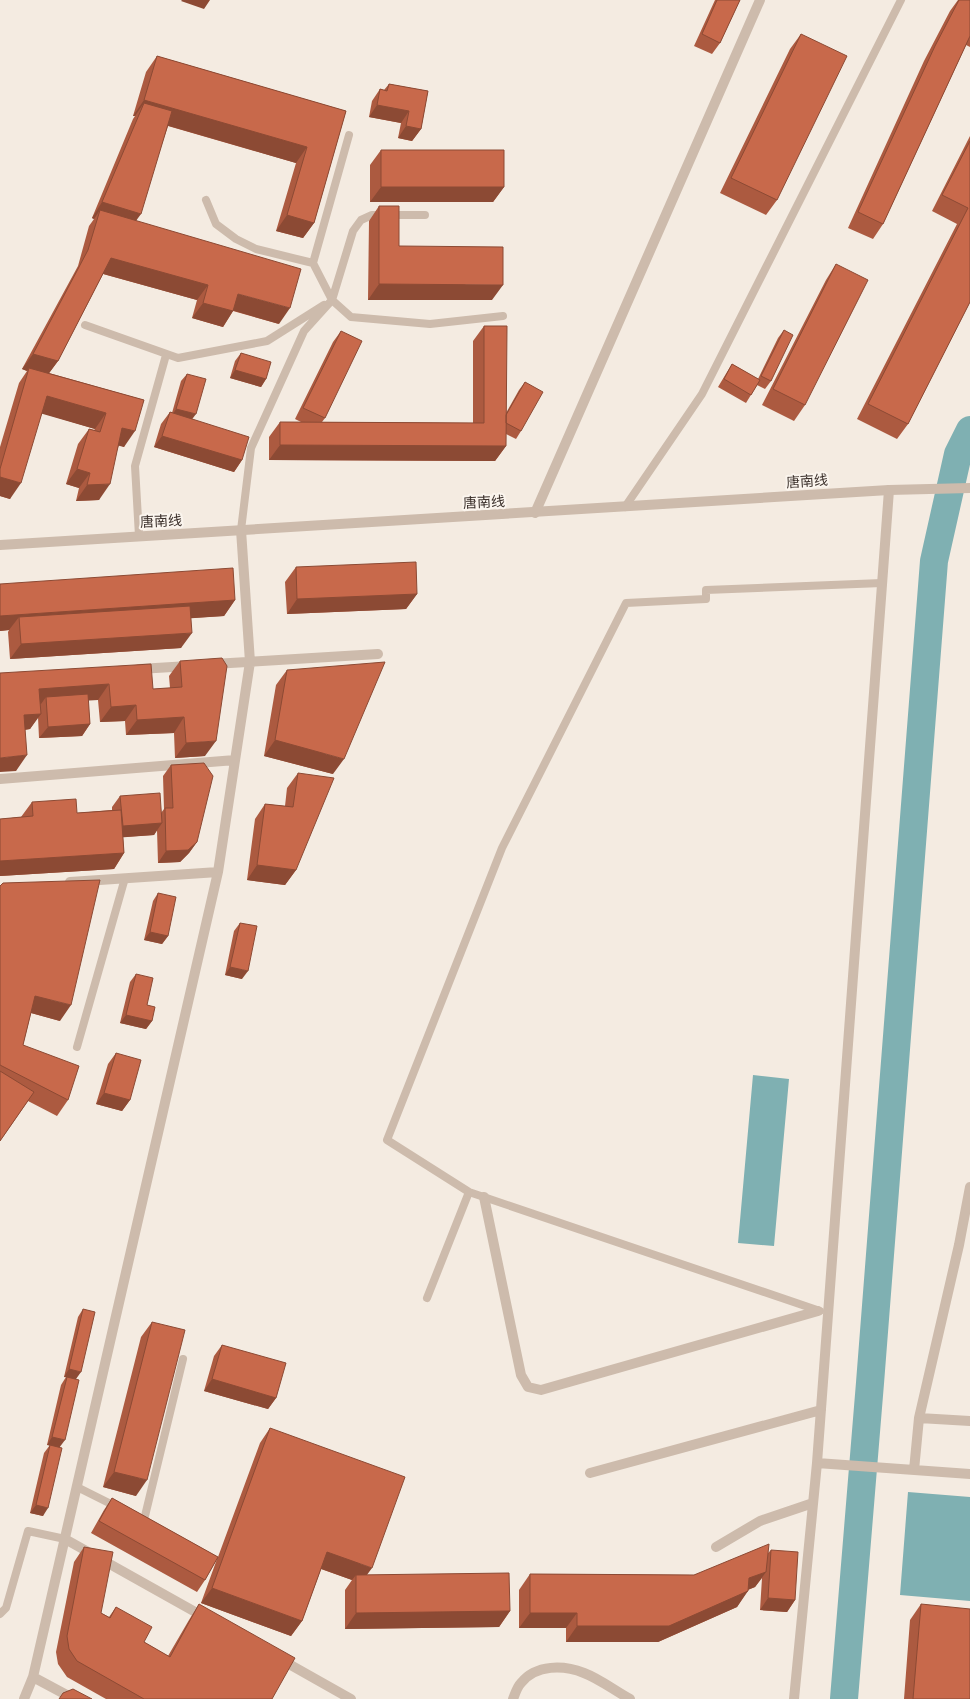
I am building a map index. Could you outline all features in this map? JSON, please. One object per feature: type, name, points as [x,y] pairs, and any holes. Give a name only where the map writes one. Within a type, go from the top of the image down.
[{"type":"street","points":[[535,513],[760,0]]},
{"type":"street","name":"唐南线","points":[[0,544],[535,513],[894,490],[970,488]]},
{"type":"street","points":[[794,1699],[817,1463],[882,583],[894,490]]},
{"type":"street","points":[[24,1699],[33,1676],[218,872],[250,662],[241,530]]},
{"type":"street","points":[[125,670],[378,654]]},
{"type":"street","points":[[0,779],[235,760]]},
{"type":"street","points":[[62,882],[218,872]]},
{"type":"street","points":[[914,1470],[920,1418],[959,1245],[970,1187]]},
{"type":"street","points":[[484,1197],[521,1375],[528,1387],[541,1390],[818,1310]]},
{"type":"street","points":[[959,1245],[970,1241]]},
{"type":"street","points":[[590,1473],[821,1410]]},
{"type":"street","points":[[920,1418],[970,1421]]},
{"type":"street","points":[[817,1463],[970,1474]]},
{"type":"street","points":[[716,1547],[760,1521],[813,1503]]},
{"type":"street","points":[[65,1539],[215,1623]]},
{"type":"street","points":[[270,1653],[351,1699]]},
{"type":"street","points":[[512,1699],[521,1683],[534,1671],[551,1668],[568,1669],[584,1673],[630,1699]]},
{"type":"street","points":[[33,1676],[74,1699]]},
{"type":"lane","points":[[625,507],[702,394],[901,0]]},
{"type":"lane","points":[[349,135],[313,263],[332,300],[351,317],[430,324],[503,316]]},
{"type":"lane","points":[[206,200],[216,224],[236,240],[256,249],[313,263]]},
{"type":"lane","points":[[241,530],[251,448],[304,331],[332,300],[353,231],[361,220],[372,215],[425,215]]},
{"type":"lane","points":[[85,325],[178,358],[267,341],[332,300]]},
{"type":"lane","points":[[139,536],[135,466],[166,355]]},
{"type":"lane","points":[[828,1314],[469,1192],[387,1140],[502,848],[626,603],[706,599],[706,590],[882,583]]},
{"type":"lane","points":[[77,1047],[125,878]]},
{"type":"lane","points":[[427,1298],[469,1192]]},
{"type":"lane","points":[[144,1520],[183,1359]]},
{"type":"lane","points":[[77,1487],[124,1510]]},
{"type":"lane","points":[[0,1614],[6,1608],[28,1531],[65,1539]]},
{"type":"water","points":[[753,1075],[789,1079],[774,1246],[738,1243]]},
{"type":"water","points":[[908,1492],[970,1497],[970,1601],[900,1595]]},
{"type":"building","points":[[717,0],[740,0],[720,43],[702,34]]},
{"type":"building","points":[[959,0],[970,0],[970,36],[883,224],[858,212],[935,46]]},
{"type":"building","points":[[801,34],[847,56],[777,200],[731,178]]},
{"type":"building","points":[[157,56],[346,111],[314,223],[287,215],[307,147],[144,100]]},
{"type":"building","points":[[389,84],[428,91],[421,129],[406,126],[409,111],[377,105],[380,89],[387,91]]},
{"type":"building","points":[[144,103],[172,111],[141,214],[102,202]]},
{"type":"building","points":[[970,141],[970,302],[908,424],[868,404],[968,208],[942,195]]},
{"type":"building","points":[[381,150],[504,150],[504,187],[381,187]]},
{"type":"building","points":[[379,206],[399,206],[399,246],[503,247],[503,285],[379,284]]},
{"type":"building","points":[[100,210],[301,269],[290,308],[238,294],[233,311],[203,303],[208,285],[111,258],[58,361],[33,354],[88,250]]},
{"type":"building","points":[[836,264],[868,280],[805,405],[773,389]]},
{"type":"building","points":[[484,326],[507,326],[506,446],[280,445],[280,422],[484,423]]},
{"type":"building","points":[[784,330],[793,335],[771,381],[761,376]]},
{"type":"building","points":[[341,331],[362,341],[325,418],[303,408]]},
{"type":"building","points":[[241,353],[271,362],[266,379],[235,370]]},
{"type":"building","points":[[732,364],[760,380],[751,395],[724,379]]},
{"type":"building","points":[[29,368],[144,400],[135,431],[122,428],[110,484],[87,485],[90,473],[77,469],[89,429],[100,432],[106,413],[47,396],[21,483],[0,477],[0,469]]},
{"type":"building","points":[[187,374],[206,379],[196,414],[176,409]]},
{"type":"building","points":[[525,382],[543,392],[521,431],[506,423],[506,415]]},
{"type":"building","points":[[170,412],[249,437],[242,460],[162,436]]},
{"type":"building","points":[[416,562],[417,594],[297,599],[296,567]]},
{"type":"building","points":[[233,568],[235,600],[0,616],[0,584]]},
{"type":"building","points":[[190,606],[192,633],[21,644],[19,617]]},
{"type":"building","points":[[222,658],[227,666],[216,741],[186,743],[184,717],[137,720],[136,705],[111,707],[109,684],[39,689],[41,714],[24,715],[27,755],[0,758],[0,673],[151,664],[153,689],[182,687],[180,661]]},
{"type":"building","points":[[385,662],[344,759],[275,740],[287,670]]},
{"type":"building","points":[[88,694],[90,724],[48,727],[46,697]]},
{"type":"building","points":[[204,763],[213,776],[197,842],[188,850],[166,851],[165,808],[173,808],[171,765]]},
{"type":"building","points":[[298,773],[334,778],[296,870],[257,865],[265,804],[293,807]]},
{"type":"building","points":[[160,793],[162,823],[123,826],[120,796]]},
{"type":"building","points":[[76,799],[77,813],[121,810],[124,853],[0,861],[0,819],[33,816],[32,802]]},
{"type":"building","points":[[100,880],[71,1005],[35,996],[23,1045],[79,1066],[68,1100],[0,1065],[0,886],[3,883]]},
{"type":"building","points":[[158,893],[176,897],[168,936],[150,932]]},
{"type":"building","points":[[240,923],[257,926],[248,971],[230,967]]},
{"type":"building","points":[[136,974],[153,978],[147,1005],[155,1007],[152,1021],[126,1015]]},
{"type":"building","points":[[116,1053],[141,1060],[130,1100],[104,1093]]},
{"type":"building","points":[[0,1071],[34,1092],[0,1141]]},
{"type":"building","points":[[83,1309],[95,1312],[81,1372],[69,1369]]},
{"type":"building","points":[[152,1322],[185,1330],[147,1480],[114,1472]]},
{"type":"building","points":[[222,1345],[286,1363],[276,1398],[212,1379]]},
{"type":"building","points":[[67,1377],[79,1380],[65,1440],[52,1437]]},
{"type":"building","points":[[270,1428],[405,1477],[372,1568],[327,1552],[302,1621],[212,1588]]},
{"type":"building","points":[[50,1445],[62,1448],[48,1508],[36,1505]]},
{"type":"building","points":[[112,1498],[218,1557],[205,1580],[99,1521]]},
{"type":"building","points":[[769,1544],[766,1572],[749,1578],[748,1591],[669,1626],[577,1626],[577,1613],[530,1613],[530,1574],[694,1575]]},
{"type":"building","points":[[84,1547],[113,1552],[101,1613],[110,1618],[116,1607],[152,1627],[144,1642],[170,1657],[199,1604],[295,1658],[272,1699],[144,1699],[77,1661],[69,1649],[67,1636]]},
{"type":"building","points":[[771,1550],[798,1552],[795,1600],[768,1598]]},
{"type":"building","points":[[509,1573],[510,1611],[356,1613],[356,1575]]},
{"type":"building","points":[[921,1604],[970,1609],[970,1699],[913,1699]]},
{"type":"building","points":[[73,1689],[92,1699],[59,1699],[63,1693]]},
{"type":"waterway","points":[[844,1699],[934,561],[958,454],[970,430]]}]
